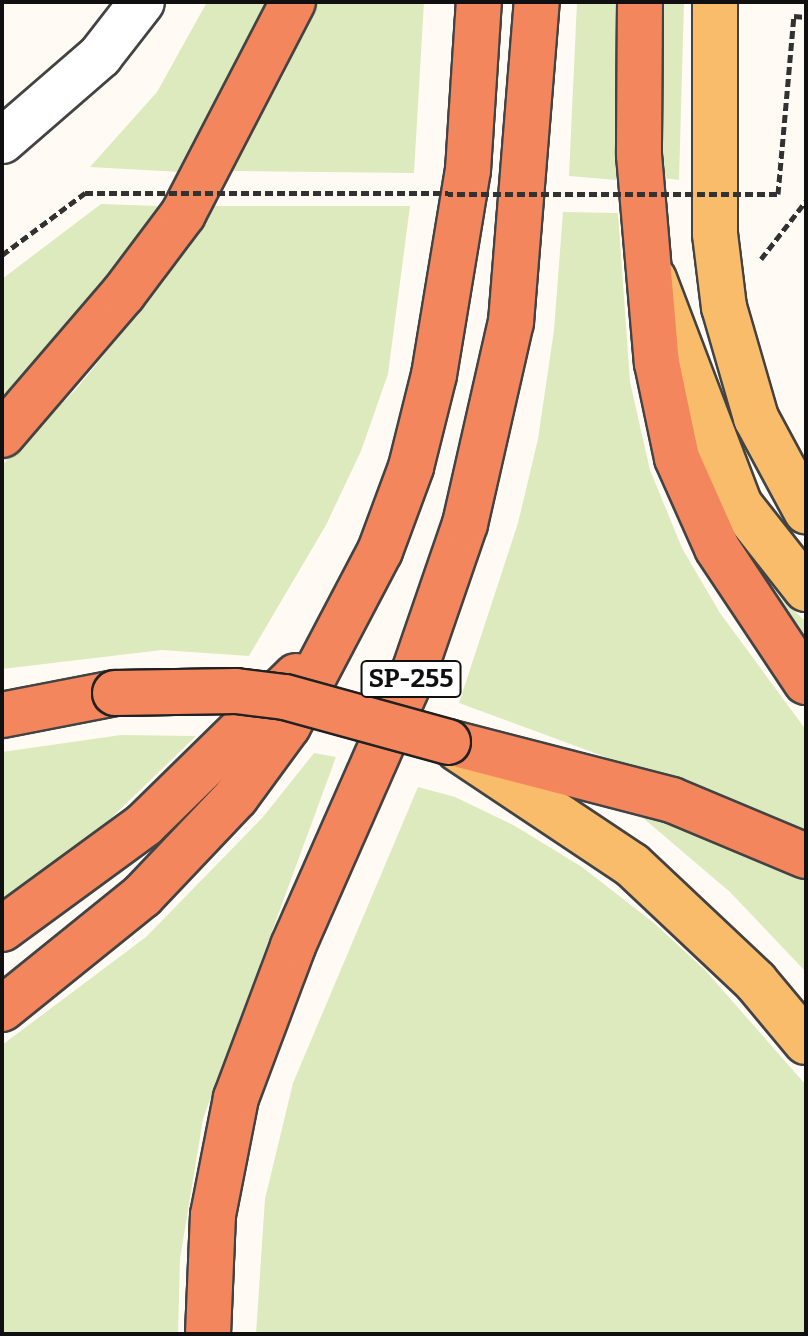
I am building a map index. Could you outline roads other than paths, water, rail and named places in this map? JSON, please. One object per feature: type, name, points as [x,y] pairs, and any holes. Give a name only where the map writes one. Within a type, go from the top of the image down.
[{"type":"highway","points":[[2,435],[123,294],[183,214],[293,2]]},
{"type":"highway","name":"SP-255","points":[[2,1009],[142,896],[226,808],[288,726],[380,551],[411,467],[434,375],[468,170],[479,2]]},
{"type":"highway","name":"SP-255","points":[[208,1334],[213,1215],[236,1098],[293,946],[415,669],[465,524],[513,308],[537,2]]},
{"type":"highway","points":[[640,2],[639,155],[657,363],[677,458],[717,548],[806,682]]},
{"type":"highway","points":[[2,929],[144,825],[329,644]]},
{"type":"highway","points":[[2,715],[115,693],[236,691],[285,697],[672,800],[806,856]]},
{"type":"main road","points":[[715,2],[715,234],[724,307],[756,418],[806,511]]},
{"type":"main road","points":[[648,263],[740,505],[806,589]]},
{"type":"main road","points":[[448,742],[632,865],[756,982],[806,1042]]},
{"type":"street","points":[[2,141],[100,56],[142,2]]}]
